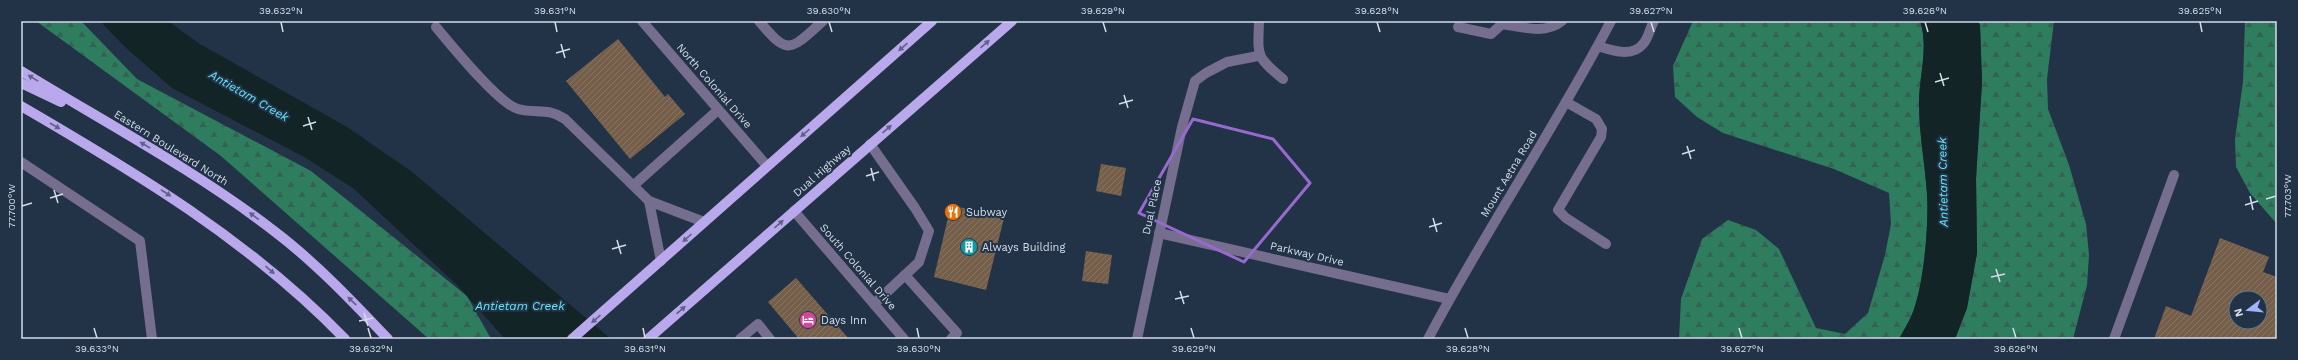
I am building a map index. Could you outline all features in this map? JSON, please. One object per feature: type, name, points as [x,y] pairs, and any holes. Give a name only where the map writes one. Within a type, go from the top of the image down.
[{"type":"main road","name":"Dual Highway","points":[[650,337],[1012,21]]},
{"type":"main road","points":[[572,339],[926,23]]},
{"type":"main road","name":"Eastern Boulevard North","points":[[21,71],[200,178],[275,232],[352,301],[388,339]]},
{"type":"main road","points":[[21,83],[101,120]]},
{"type":"main road","points":[[21,106],[116,161],[249,251],[345,339]]},
{"type":"street","name":"North Colonial Drive","points":[[642,21],[767,166]]},
{"type":"street","points":[[758,21],[775,41],[788,46],[798,43],[823,21]]},
{"type":"street","points":[[1259,21],[1258,56],[1282,79]]},
{"type":"street","points":[[1458,27],[1491,34],[1502,24],[1540,29],[1555,27],[1562,21]]},
{"type":"street","name":"Mount Aetna Road","points":[[1428,339],[1449,299],[1566,102],[1611,21]]},
{"type":"street","points":[[1598,46],[1615,52],[1635,50],[1643,44],[1654,21]]},
{"type":"street","points":[[436,27],[470,67],[504,100],[518,109],[555,112],[566,119],[649,201],[704,222]]},
{"type":"street","name":"Dual Place","points":[[1137,339],[1182,127],[1195,82],[1206,72],[1227,62],[1258,56]]},
{"type":"street","points":[[1566,102],[1596,119],[1602,129],[1601,137],[1558,210],[1566,218],[1606,244]]},
{"type":"street","points":[[634,185],[718,110]]},
{"type":"street","points":[[870,144],[915,208],[929,231],[919,262],[874,304]]},
{"type":"street","points":[[21,162],[140,241],[152,339]]},
{"type":"street","points":[[2114,339],[2174,175]]},
{"type":"street","points":[[649,201],[661,260]]},
{"type":"street","name":"South Colonial Drive","points":[[794,211],[904,339]]},
{"type":"street","name":"Parkway Drive","points":[[1159,233],[1449,299]]},
{"type":"street","points":[[905,275],[957,333],[951,339]]},
{"type":"street","points":[[740,339],[758,324],[770,339]]},
{"type":"highlighted area","points":[[1193,119],[1273,139],[1310,183],[1244,262],[1139,213]]},
{"type":"green space","points":[[36,21],[81,21],[137,79],[311,171],[467,296],[491,339],[429,339],[221,156]]},
{"type":"green space","points":[[1693,21],[1920,21],[1923,31],[1924,51],[1919,93],[1919,115],[1927,194],[1926,235],[1918,295],[1912,314],[1899,339],[1679,339],[1681,299],[1702,239],[1728,220],[1756,230],[1779,249],[1816,328],[1845,334],[1868,313],[1885,255],[1891,224],[1889,193],[1834,169],[1723,133],[1697,117],[1675,97],[1673,66]]},
{"type":"green space","points":[[1978,21],[2054,21],[2047,79],[2048,109],[2069,165],[2086,224],[2089,255],[2087,285],[2073,339],[1955,339],[1967,308],[1977,253],[1976,178],[1982,82],[1980,25]]},
{"type":"green space","points":[[2245,21],[2277,21],[2277,224],[2250,193],[2236,167],[2235,139],[2243,82]]},
{"type":"water","name":"Antietam Creek","points":[[100,21],[168,21],[200,44],[347,127],[411,171],[611,339],[505,339],[457,285],[353,188],[304,157],[172,88],[125,47]]},
{"type":"water","name":"Antietam Creek","points":[[1920,21],[1978,21],[1980,25],[1982,82],[1976,178],[1977,253],[1967,308],[1955,339],[1899,339],[1912,314],[1918,295],[1926,235],[1927,194],[1919,115],[1919,93],[1924,51],[1923,31]]},
{"type":"building","points":[[618,39],[665,97],[668,94],[685,114],[630,159],[566,81]]},
{"type":"building","points":[[1101,164],[1126,168],[1121,196],[1096,191]]},
{"type":"building","name":"Always Building","points":[[951,205],[1004,218],[986,290],[934,277]]},
{"type":"building","points":[[2220,238],[2269,257],[2263,272],[2277,277],[2277,339],[2154,339],[2166,306],[2191,316]]},
{"type":"building","points":[[1086,251],[1112,255],[1108,284],[1082,281]]},
{"type":"building","name":"Days Inn","points":[[796,278],[849,339],[799,339],[768,302]]},
{"type":"place","name":"Subway","points":[[953,212]]},
{"type":"place","name":"Always Building","points":[[969,247]]},
{"type":"place","name":"Days Inn","points":[[808,320]]}]
